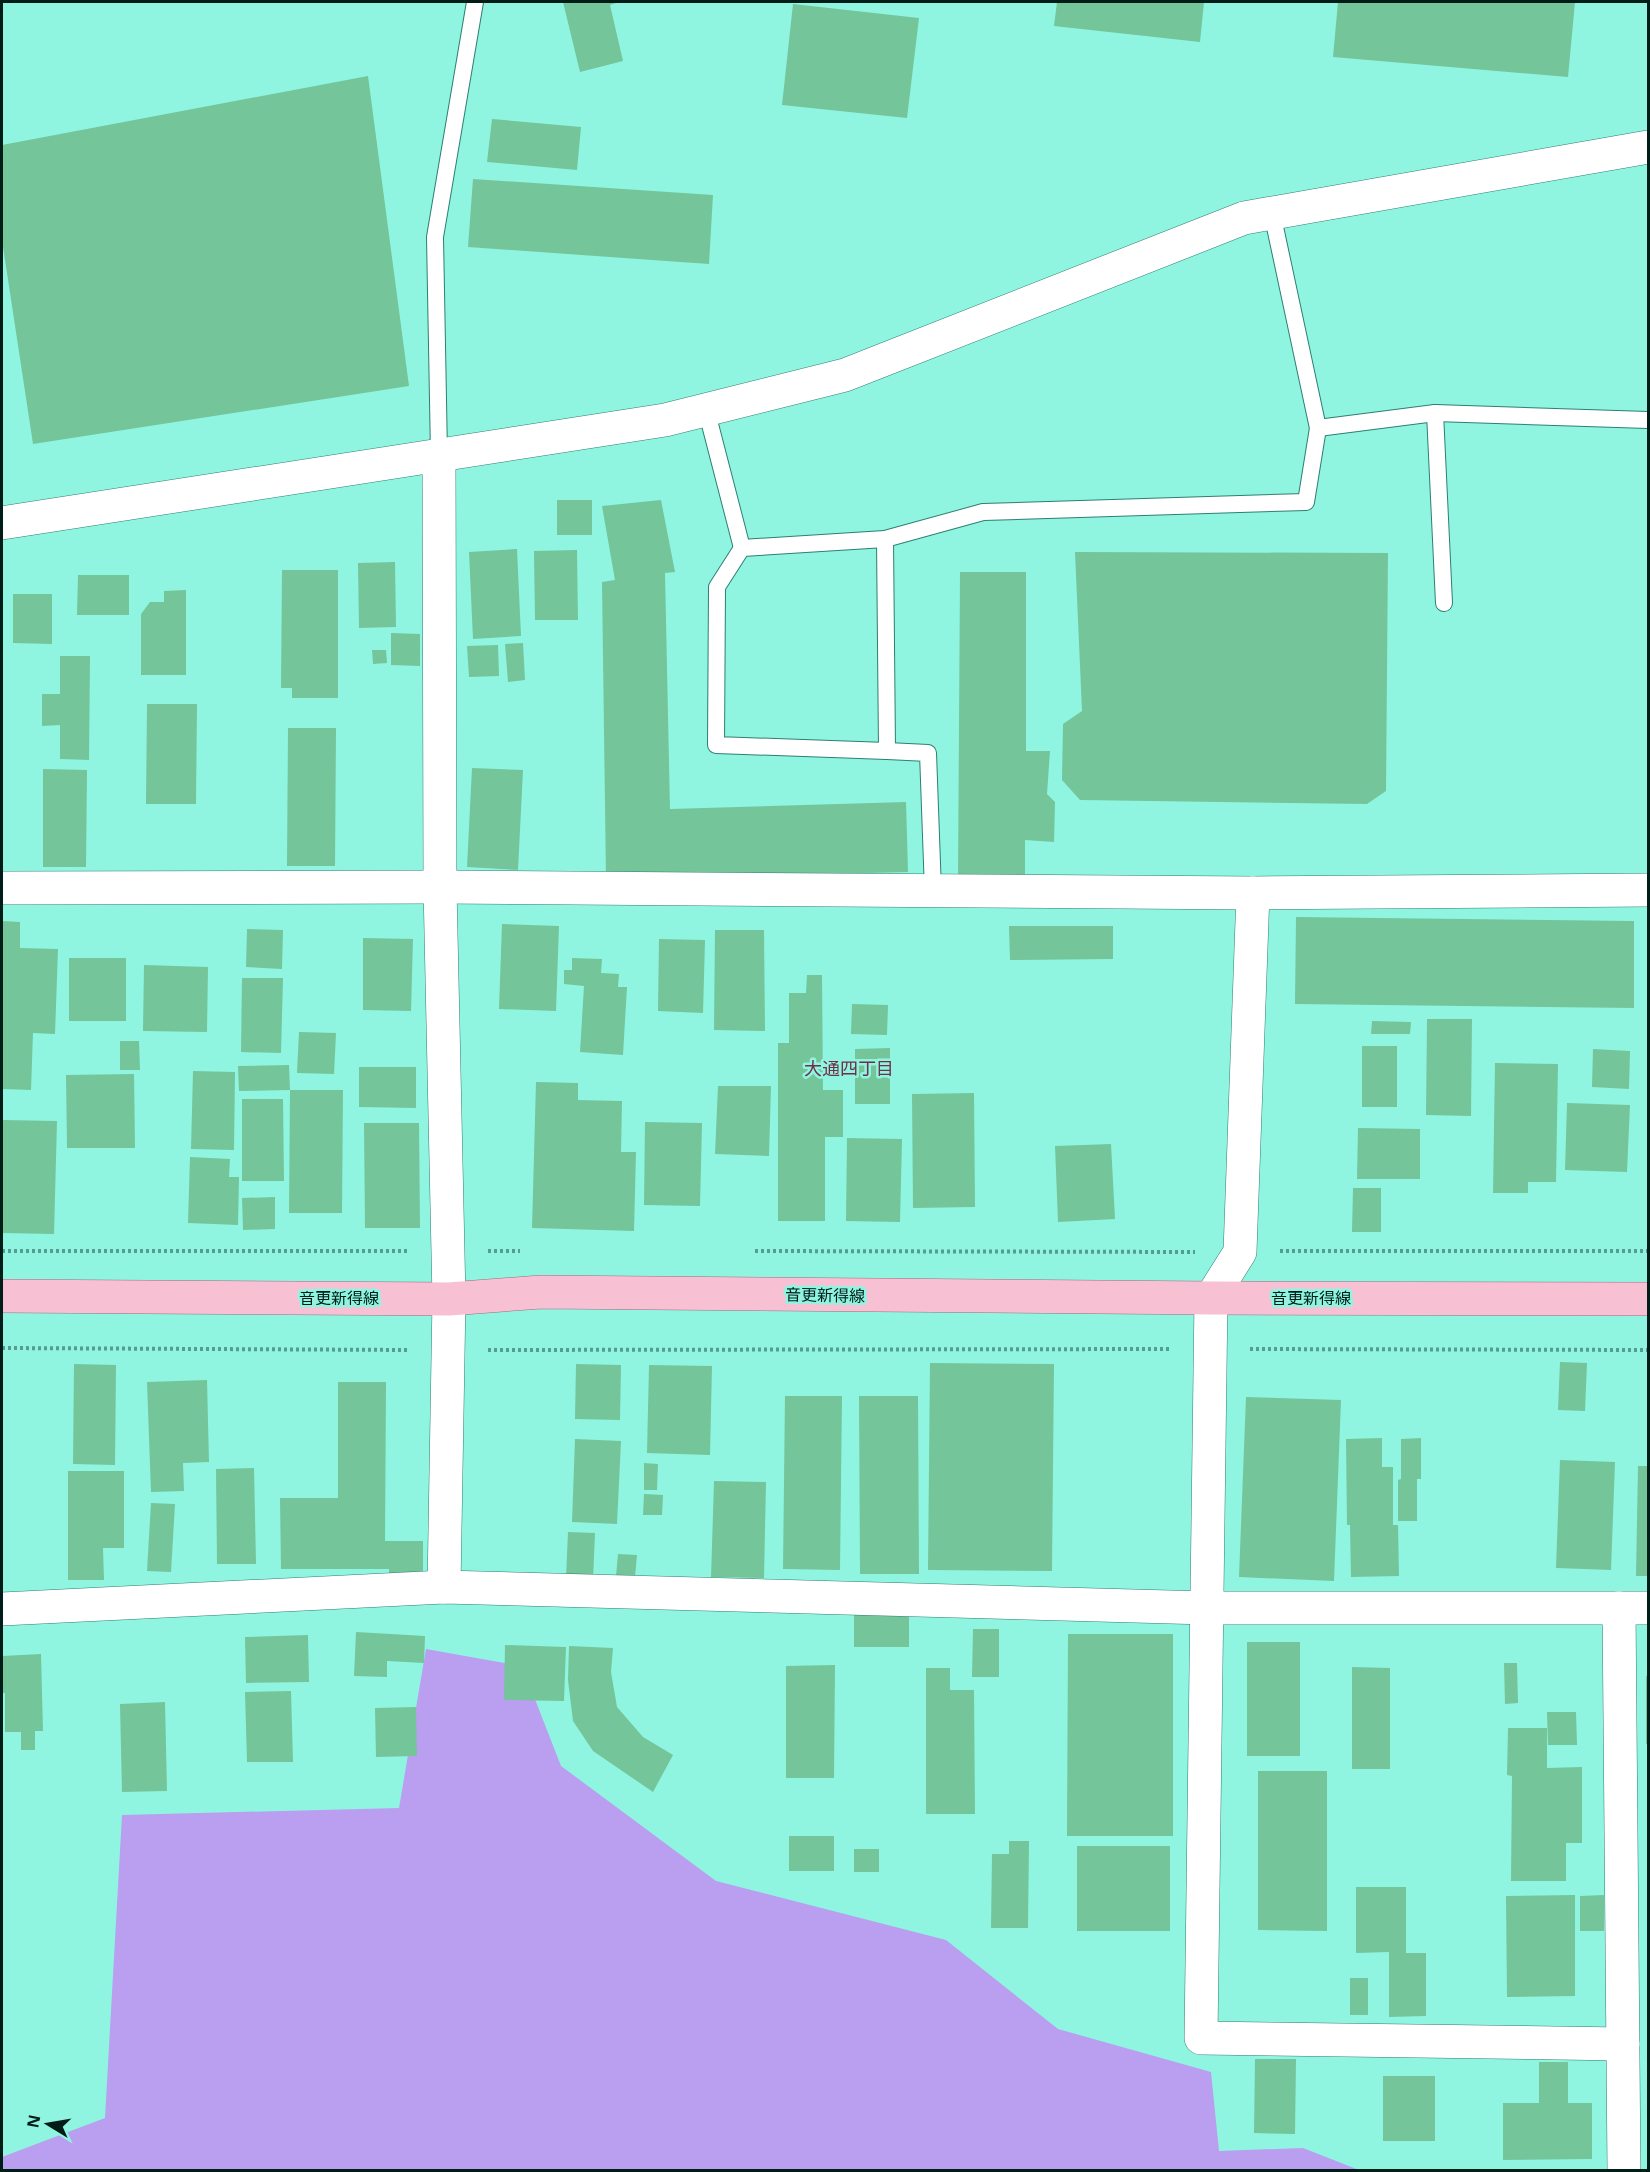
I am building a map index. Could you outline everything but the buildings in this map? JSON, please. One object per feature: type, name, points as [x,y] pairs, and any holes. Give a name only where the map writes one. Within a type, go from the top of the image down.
[{"type":"main road","name":"音更新得線","points":[[2,1296],[449,1299],[541,1292],[1648,1299]]},
{"type":"street","points":[[2,522],[665,420],[845,375],[1244,218],[1648,147]]},
{"type":"street","points":[[439,454],[440,887],[449,1299],[444,1587]]},
{"type":"street","points":[[2,888],[440,887],[1253,894],[1648,890]]},
{"type":"street","points":[[1253,894],[1240,1252],[1211,1298],[1201,2038],[1623,2044]]},
{"type":"street","points":[[2,1609],[444,1587],[1207,1608],[1634,1608],[1623,2044],[1624,2170]]},
{"type":"lane","points":[[439,454],[435,237],[475,2]]},
{"type":"lane","points":[[742,548],[885,539],[983,512],[1306,502],[1318,428],[1272,213]]},
{"type":"lane","points":[[706,409],[742,548],[717,587],[716,745],[928,753],[933,891]]},
{"type":"lane","points":[[1318,428],[1435,413],[1648,420]]},
{"type":"lane","points":[[1435,413],[1444,603]]},
{"type":"lane","points":[[885,539],[887,751]]},
{"type":"path","points":[[1240,1252],[1648,1251]]},
{"type":"path","points":[[2,1348],[1648,1350]]},
{"type":"shaded area","points":[[426,1649],[522,1666],[561,1766],[716,1881],[946,1940],[1058,2029],[1211,2072],[1219,2151],[1303,2148],[1359,2170],[2,2170],[2,2157],[105,2118],[122,1815],[399,1808]]},
{"type":"district","name":"大通四丁目","points":[[849,1068]]}]
